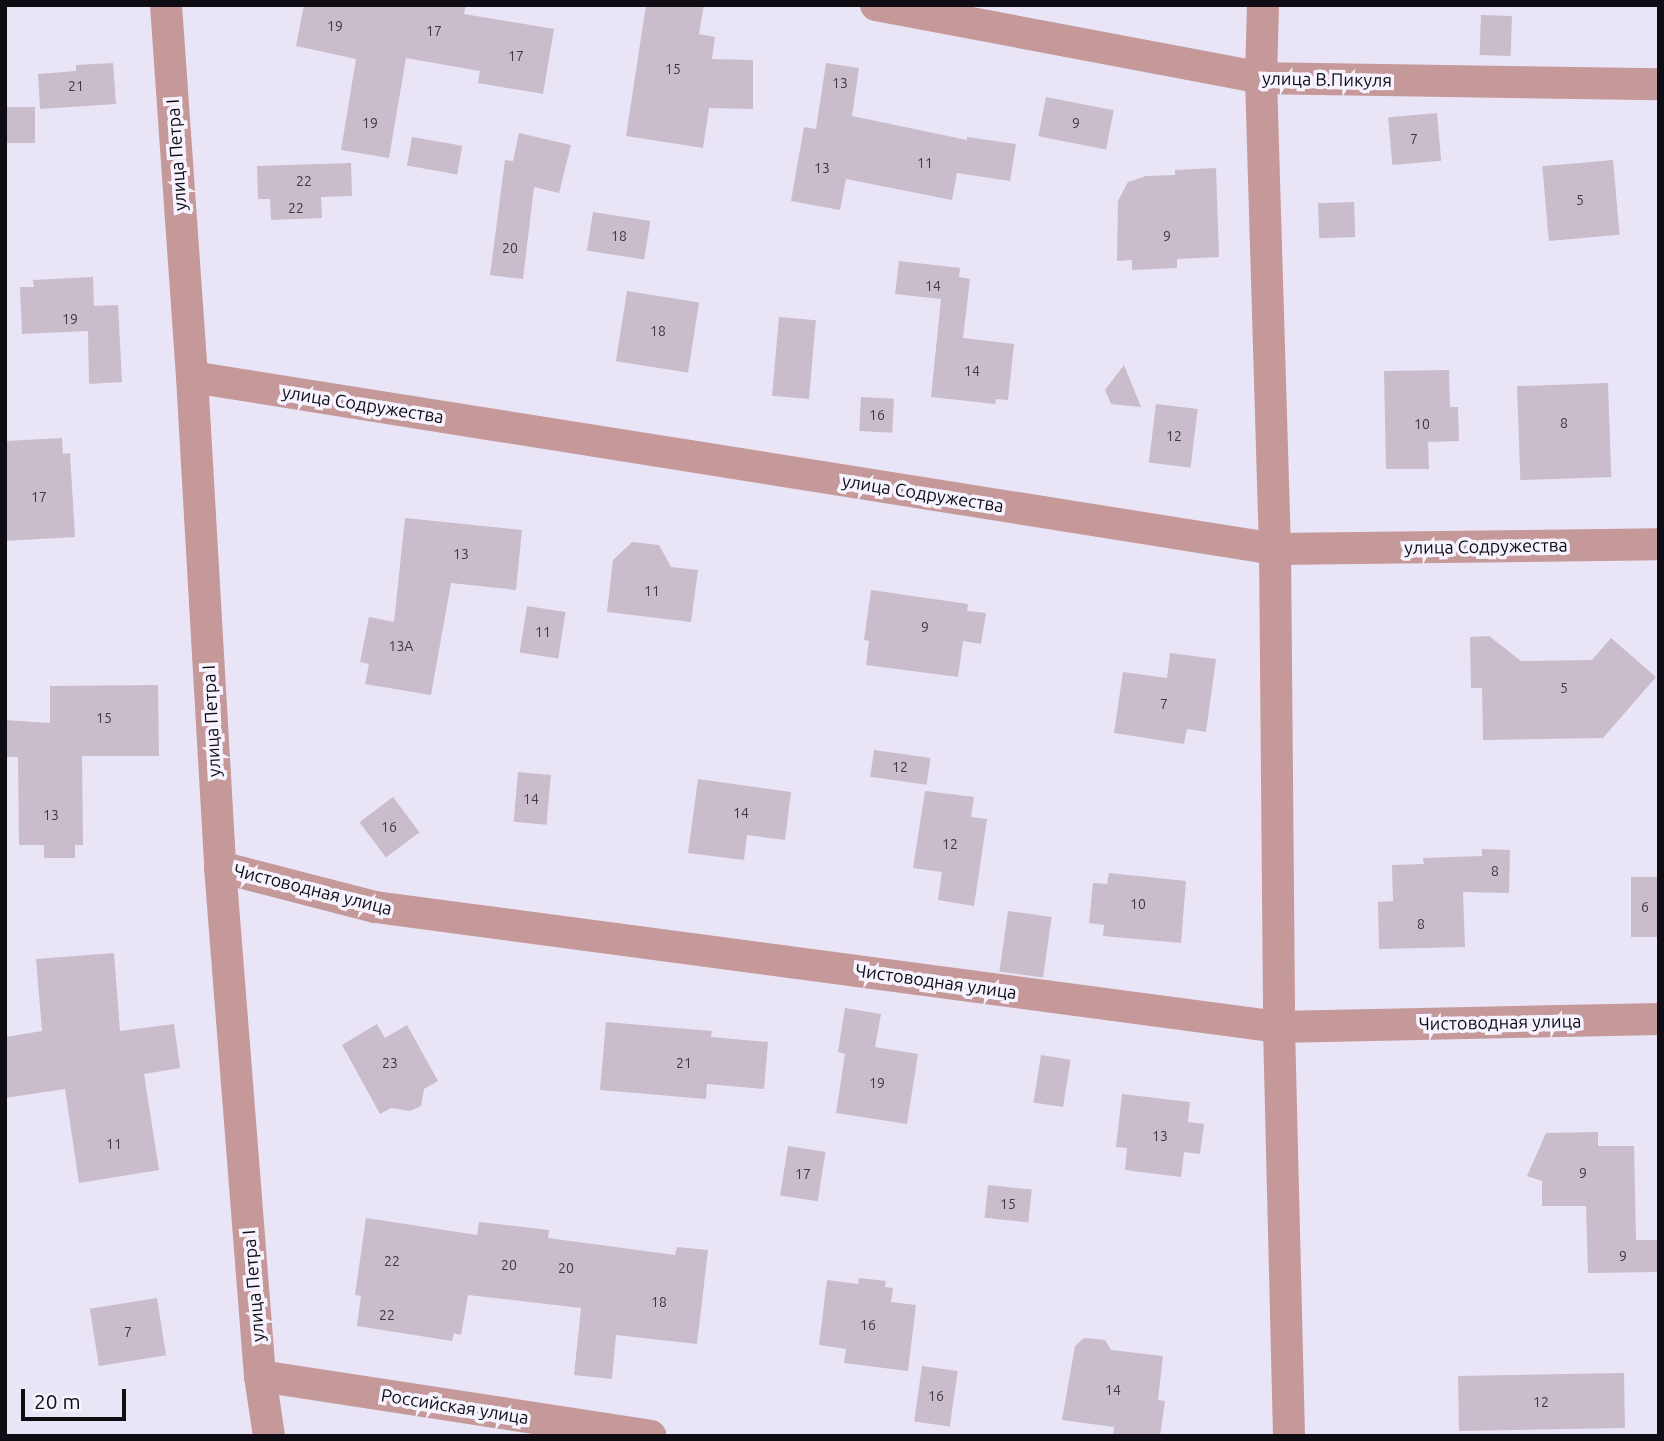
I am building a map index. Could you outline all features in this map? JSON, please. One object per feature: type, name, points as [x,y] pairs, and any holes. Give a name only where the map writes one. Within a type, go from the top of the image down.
[{"type":"street","name":"улица Петра I","points":[[166,5],[192,377],[220,867],[260,1376],[269,1436]]},
{"type":"street","name":"улица В.Пикуля","points":[[876,5],[1261,78],[1659,84]]},
{"type":"street","points":[[1264,5],[1261,78],[1275,549],[1279,1027],[1289,1436]]},
{"type":"street","name":"улица Содружества","points":[[192,377],[1275,549],[1659,544]]},
{"type":"street","name":"Чистоводная улица","points":[[220,867],[375,907],[1279,1027],[1659,1019]]},
{"type":"street","name":"Российская улица","points":[[260,1376],[650,1436]]},
{"type":"building","points":[[304,5],[466,5],[464,14],[554,29],[543,94],[478,83],[480,71],[406,58],[389,158],[341,150],[356,59],[296,46]]},
{"type":"building","points":[[646,5],[704,5],[699,34],[715,37],[712,59],[753,60],[753,109],[709,108],[703,148],[626,136]]},
{"type":"building","points":[[1481,15],[1512,16],[1511,56],[1480,55]]},
{"type":"building","points":[[113,63],[116,104],[40,109],[38,74],[76,71],[76,65]]},
{"type":"building","points":[[826,63],[859,68],[852,116],[967,140],[967,137],[1016,144],[1010,181],[957,173],[952,200],[846,179],[840,210],[791,201],[804,127],[816,129]]},
{"type":"building","points":[[1046,97],[1114,110],[1106,149],[1038,136]]},
{"type":"building","points":[[5,107],[35,107],[35,143],[5,143]]},
{"type":"building","points":[[1437,113],[1441,161],[1392,165],[1388,117]]},
{"type":"building","points":[[519,133],[571,145],[559,193],[534,187],[523,279],[490,275],[505,160],[513,161]]},
{"type":"building","points":[[412,137],[462,146],[457,174],[407,166]]},
{"type":"building","points":[[1613,160],[1620,235],[1549,241],[1542,166]]},
{"type":"building","points":[[351,163],[352,196],[321,197],[322,218],[271,220],[270,199],[258,199],[257,166]]},
{"type":"building","points":[[1216,168],[1219,257],[1177,259],[1177,268],[1132,270],[1132,260],[1117,261],[1118,201],[1128,182],[1146,176],[1175,175],[1175,170]]},
{"type":"building","points":[[1354,202],[1355,237],[1319,238],[1318,203]]},
{"type":"building","points":[[593,212],[650,221],[644,260],[587,251]]},
{"type":"building","points":[[899,261],[960,268],[959,277],[970,279],[963,338],[1014,344],[1008,400],[996,399],[995,404],[931,397],[941,299],[895,294]]},
{"type":"building","points":[[93,277],[94,306],[118,305],[122,382],[89,384],[88,331],[22,334],[20,287],[34,287],[33,280]]},
{"type":"building","points":[[627,291],[699,302],[688,373],[616,361]]},
{"type":"building","points":[[779,317],[816,320],[809,399],[772,396]]},
{"type":"building","points":[[1124,365],[1141,407],[1111,404],[1105,390]]},
{"type":"building","points":[[1449,370],[1450,407],[1458,407],[1459,441],[1428,442],[1429,469],[1386,469],[1384,371]]},
{"type":"building","points":[[1608,383],[1611,477],[1520,480],[1517,386]]},
{"type":"building","points":[[861,397],[894,399],[892,433],[859,431]]},
{"type":"building","points":[[1156,404],[1198,409],[1190,468],[1149,463]]},
{"type":"building","points":[[62,438],[63,454],[70,453],[75,537],[5,541],[6,441]]},
{"type":"building","points":[[405,518],[522,530],[516,590],[451,583],[431,695],[365,684],[369,664],[360,662],[369,617],[394,622]]},
{"type":"building","points":[[632,542],[659,545],[671,567],[698,570],[691,622],[607,612],[613,560]]},
{"type":"building","points":[[871,590],[968,604],[967,611],[986,613],[981,644],[963,641],[958,677],[866,665],[869,641],[864,640]]},
{"type":"building","points":[[527,606],[566,612],[558,659],[520,652]]},
{"type":"building","points":[[1489,636],[1521,661],[1592,660],[1611,638],[1656,677],[1603,738],[1483,740],[1482,688],[1471,688],[1470,637]]},
{"type":"building","points":[[1170,653],[1216,659],[1206,732],[1187,729],[1184,744],[1114,733],[1123,672],[1167,678]]},
{"type":"building","points":[[158,685],[159,756],[82,756],[83,845],[75,845],[75,858],[44,858],[44,845],[19,845],[18,757],[5,757],[5,720],[50,723],[50,686]]},
{"type":"building","points":[[874,750],[930,758],[927,785],[870,777]]},
{"type":"building","points":[[518,772],[551,775],[547,825],[514,822]]},
{"type":"building","points":[[698,779],[791,792],[785,840],[747,835],[744,860],[688,853]]},
{"type":"building","points":[[925,791],[974,797],[971,817],[987,819],[974,906],[938,900],[942,872],[913,868]]},
{"type":"building","points":[[393,797],[419,832],[386,857],[359,822]]},
{"type":"building","points":[[1482,849],[1510,850],[1509,893],[1463,892],[1465,947],[1379,949],[1378,902],[1393,901],[1392,865],[1424,864],[1423,858],[1482,856]]},
{"type":"building","points":[[1109,873],[1186,881],[1181,943],[1103,936],[1104,925],[1089,923],[1093,883],[1107,884]]},
{"type":"building","points":[[1631,877],[1659,877],[1659,937],[1631,937]]},
{"type":"building","points":[[1008,911],[1052,917],[1043,978],[1000,971]]},
{"type":"building","points":[[114,953],[120,1031],[174,1024],[180,1068],[144,1074],[159,1170],[79,1183],[65,1089],[5,1098],[5,1037],[42,1031],[36,959]]},
{"type":"building","points":[[845,1008],[881,1014],[875,1047],[918,1054],[907,1124],[836,1113],[845,1054],[838,1052]]},
{"type":"building","points":[[606,1022],[712,1031],[711,1037],[768,1042],[764,1089],[707,1084],[706,1099],[600,1090]]},
{"type":"building","points":[[377,1024],[385,1038],[407,1025],[438,1081],[424,1089],[421,1106],[410,1111],[391,1108],[380,1114],[342,1045]]},
{"type":"building","points":[[1041,1055],[1071,1060],[1063,1107],[1033,1102]]},
{"type":"building","points":[[1122,1094],[1190,1102],[1188,1122],[1204,1124],[1200,1154],[1184,1152],[1181,1177],[1125,1170],[1127,1148],[1116,1147]]},
{"type":"building","points":[[1598,1132],[1598,1146],[1634,1146],[1636,1240],[1659,1240],[1659,1272],[1588,1273],[1586,1206],[1542,1206],[1542,1181],[1527,1176],[1546,1133]]},
{"type":"building","points":[[788,1146],[826,1152],[818,1201],[780,1195]]},
{"type":"building","points":[[988,1185],[1032,1190],[1028,1222],[985,1218]]},
{"type":"building","points":[[366,1218],[477,1235],[479,1222],[549,1230],[548,1238],[675,1255],[677,1247],[708,1250],[697,1344],[616,1335],[612,1379],[574,1375],[581,1308],[468,1295],[461,1335],[454,1333],[452,1341],[357,1326],[361,1296],[355,1295]]},
{"type":"building","points":[[859,1278],[886,1281],[885,1287],[893,1288],[891,1302],[916,1305],[908,1371],[844,1363],[846,1349],[819,1345],[827,1280],[858,1284]]},
{"type":"building","points":[[157,1298],[166,1355],[99,1366],[90,1309]]},
{"type":"building","points":[[1084,1338],[1105,1340],[1111,1350],[1163,1356],[1158,1400],[1165,1401],[1160,1436],[1113,1436],[1114,1427],[1062,1420],[1075,1346]]},
{"type":"building","points":[[922,1366],[958,1371],[950,1426],[914,1421]]},
{"type":"building","points":[[1624,1373],[1625,1428],[1459,1431],[1458,1376]]}]
